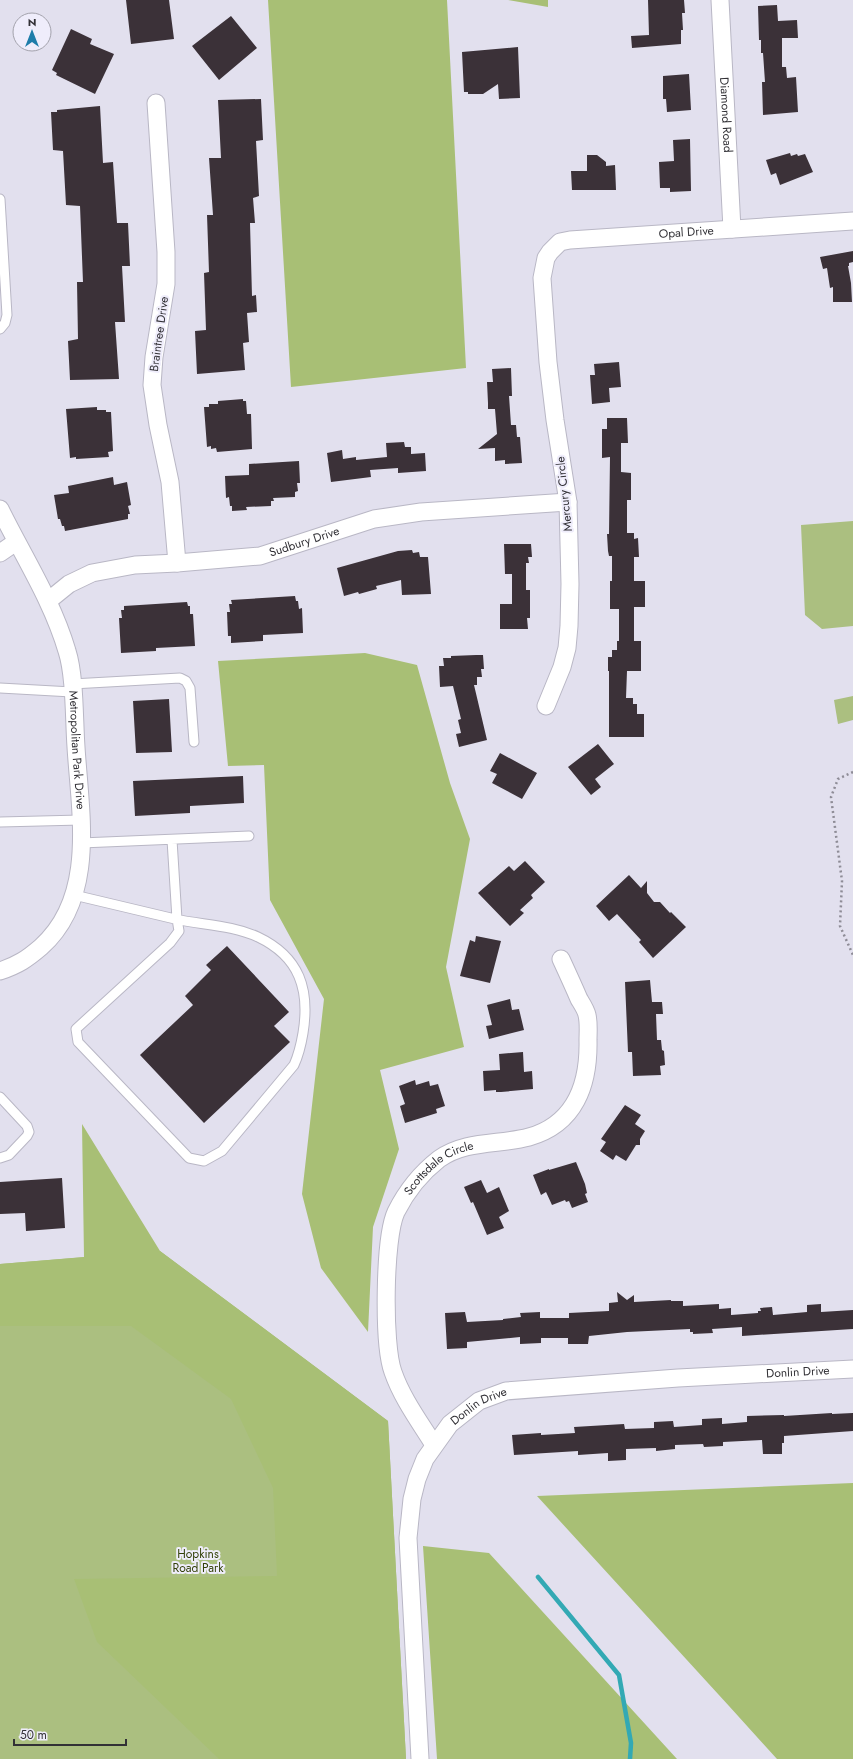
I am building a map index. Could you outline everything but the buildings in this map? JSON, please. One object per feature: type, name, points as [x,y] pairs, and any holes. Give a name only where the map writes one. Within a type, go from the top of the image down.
[{"type":"street","name":"Diamond Road","points":[[720,0],[732,229]]},
{"type":"street","name":"Braintree Drive","points":[[156,103],[166,252],[166,284],[154,357],[152,385],[158,426],[170,482],[177,563]]},
{"type":"street","name":"Opal Drive","points":[[542,278],[546,258],[550,252],[560,242],[570,240],[853,221]]},
{"type":"street","name":"Mercury Circle","points":[[542,278],[548,362],[555,420],[568,502],[570,584],[567,648],[562,667],[546,706]]},
{"type":"street","name":"Sudbury Drive","points":[[48,601],[69,584],[92,573],[135,565],[260,556],[374,519],[421,512],[568,502]]},
{"type":"street","name":"Metropolitan Park Drive","points":[[0,509],[55,615],[68,652],[72,688],[81,843],[79,877],[70,908],[51,938],[24,961],[2,967]]},
{"type":"street","points":[[0,553],[16,542]]},
{"type":"street","name":"Scottsdale Circle","points":[[434,1445],[402,1392],[392,1370],[387,1341],[388,1248],[396,1213],[413,1184],[439,1160],[453,1152],[480,1143],[526,1137],[542,1133],[556,1125],[569,1112],[578,1098],[584,1081],[588,1060],[588,1016],[561,959]]},
{"type":"street","name":"Donlin Drive","points":[[420,1759],[408,1538],[412,1498],[417,1479],[425,1459],[450,1424],[479,1401],[506,1391],[678,1378],[853,1369]]},
{"type":"lane","points":[[0,199],[7,315],[5,323],[0,329]]},
{"type":"lane","points":[[0,688],[72,688],[180,678],[186,681],[190,688],[194,742]]},
{"type":"lane","points":[[0,822],[80,820]]},
{"type":"lane","points":[[81,843],[249,836]]},
{"type":"lane","points":[[74,895],[177,919],[230,928],[257,936],[273,946],[289,960],[299,976],[305,993],[306,1014],[299,1054],[294,1065],[222,1151],[204,1161],[189,1158],[78,1042],[76,1029],[170,943],[179,931],[177,919],[172,840]]},
{"type":"lane","points":[[0,1097],[27,1126],[29,1132],[9,1155],[0,1158]]},
{"type":"path","points":[[853,772],[838,779],[830,797],[842,881],[840,926],[853,955]]},
{"type":"green space","points":[[268,0],[447,0],[466,368],[291,387]]},
{"type":"green space","points":[[508,0],[548,0],[548,7]]},
{"type":"green space","points":[[853,521],[853,626],[822,629],[805,615],[801,525]]},
{"type":"green space","points":[[365,653],[417,665],[450,783],[470,839],[446,967],[464,1047],[380,1070],[399,1149],[373,1227],[368,1332],[321,1268],[302,1194],[324,999],[270,900],[264,765],[228,766],[218,661]]},
{"type":"green space","points":[[853,696],[853,720],[838,724],[834,700]]},
{"type":"green space","points":[[82,1124],[160,1251],[388,1421],[406,1759],[219,1759],[97,1642],[74,1579],[277,1576],[273,1488],[231,1399],[131,1326],[0,1326],[0,1264],[84,1257]]},
{"type":"green space","name":"Hopkins Road Park","points":[[160,1251],[388,1421],[406,1759],[0,1759],[0,1264]]},
{"type":"green space","points":[[853,1483],[853,1759],[777,1759],[537,1496]]},
{"type":"green space","points":[[423,1546],[489,1553],[677,1759],[437,1759]]},
{"type":"waterway","points":[[538,1577],[619,1675],[631,1743],[630,1759]]}]
